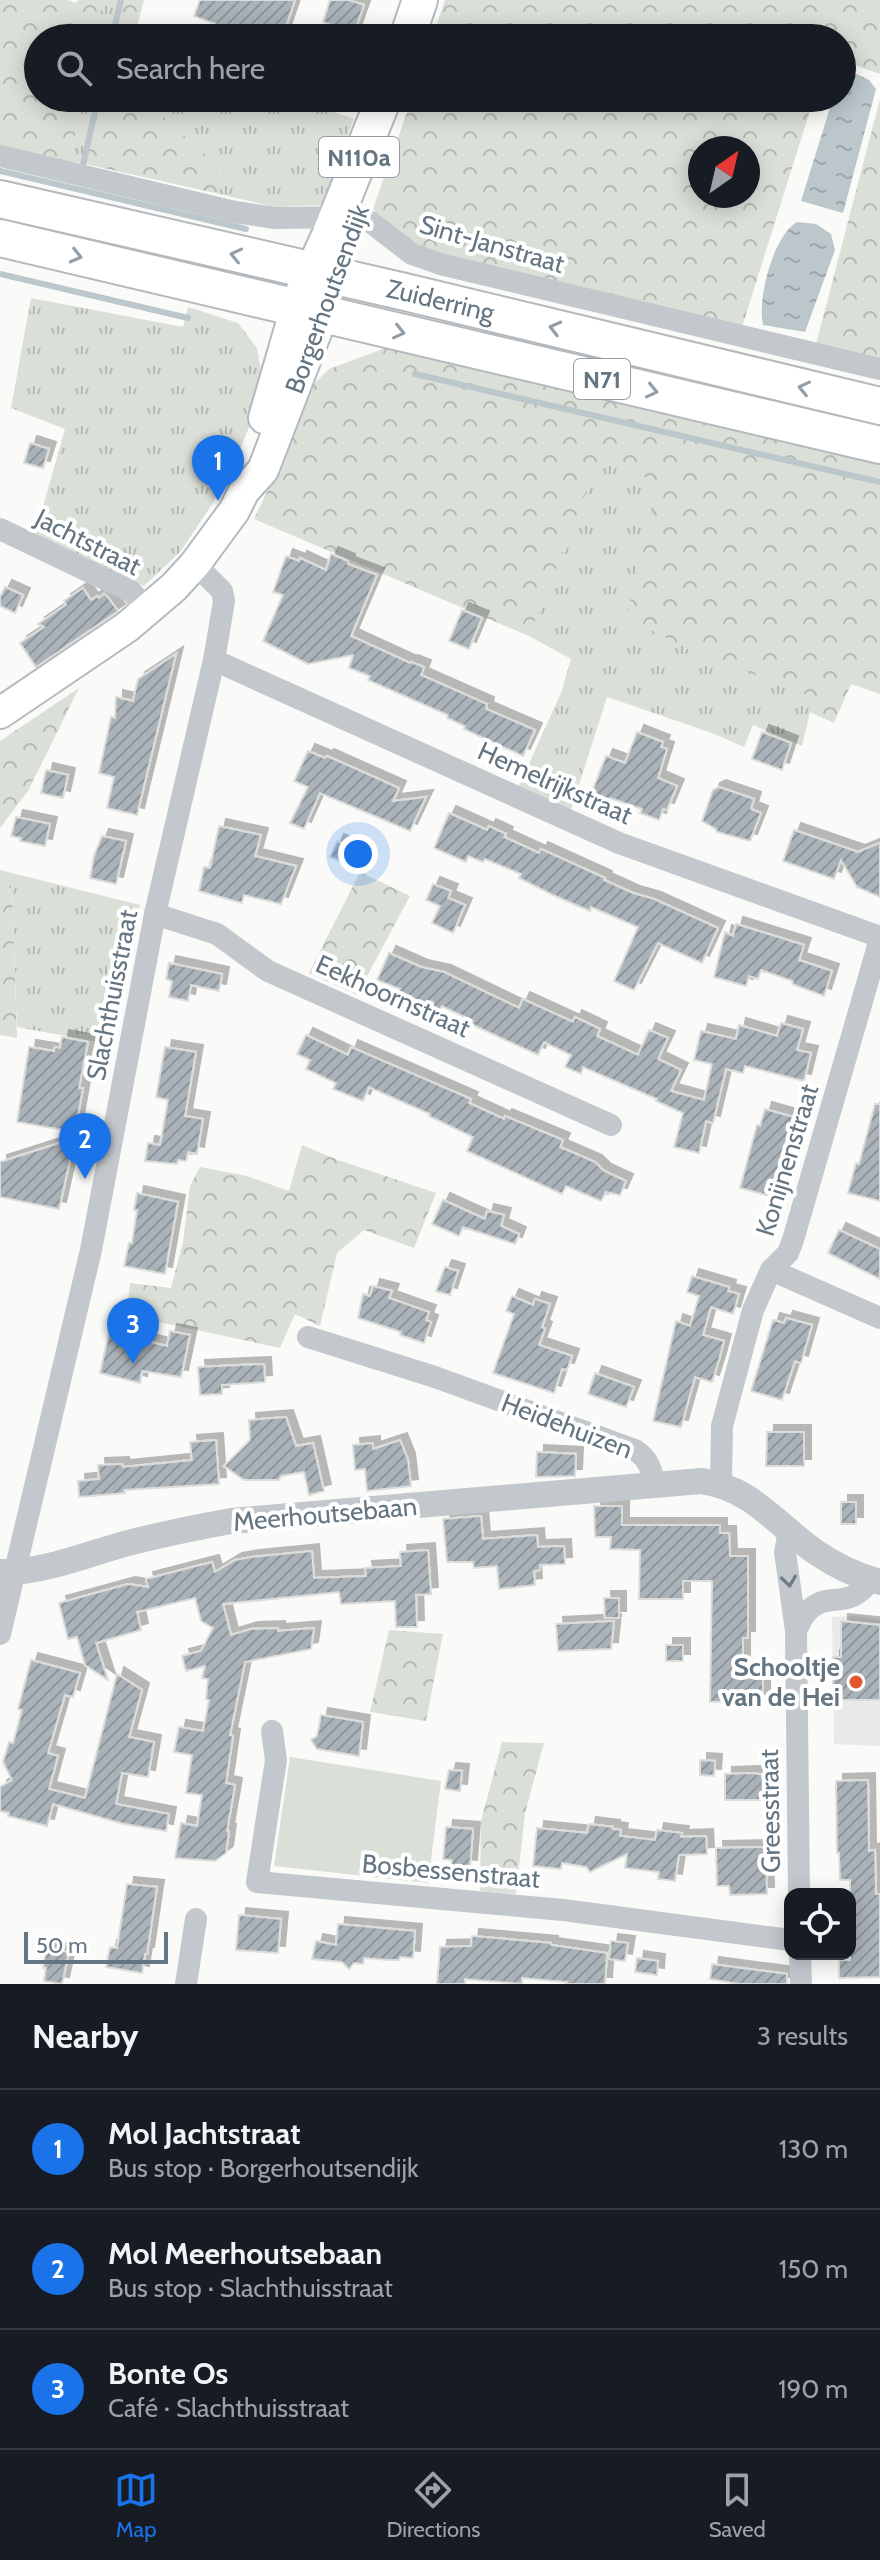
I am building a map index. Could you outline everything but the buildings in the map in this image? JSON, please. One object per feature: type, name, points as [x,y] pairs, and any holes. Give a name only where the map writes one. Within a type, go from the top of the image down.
[{"type":"highway","name":"Zuiderring","points":[[0,199],[880,406]]},
{"type":"highway","name":"Zuiderring","points":[[0,238],[880,445]]},
{"type":"main road","points":[[412,24],[420,0]]},
{"type":"main road","name":"Borgerhoutsendijk","points":[[0,713],[147,611],[174,587],[221,530],[244,491],[255,445],[273,394],[347,217],[378,112]]},
{"type":"street","points":[[0,156],[235,212],[275,218],[347,217]]},
{"type":"street","name":"Sint-Janstraat","points":[[347,217],[369,221],[412,254],[440,264],[880,369]]},
{"type":"street","name":"Jachtstraat","points":[[0,529],[132,592],[147,611]]},
{"type":"street","name":"Slachthuisstraat","points":[[0,1634],[8,1572],[91,1250],[155,914],[214,660],[224,601],[222,591],[195,564]]},
{"type":"street","name":"Hemelrijkstraat","points":[[214,660],[619,843],[880,938]]},
{"type":"street","name":"Eekhoornstraat","points":[[155,914],[217,934],[268,971],[611,1125]]},
{"type":"street","name":"Konijnenstraat","points":[[721,1483],[722,1426],[753,1310],[771,1270],[788,1253],[793,1240],[880,938]]},
{"type":"street","points":[[771,1270],[880,1318]]},
{"type":"street","name":"Heidehuizen","points":[[308,1337],[435,1377],[635,1450],[650,1464],[655,1485],[701,1481],[721,1483],[742,1492],[831,1561],[876,1581]]},
{"type":"street","name":"Meerhoutsebaan","points":[[8,1572],[56,1564],[171,1531],[231,1521],[655,1485]]},
{"type":"street","name":"Greesstraat","points":[[789,1531],[785,1552],[796,1631],[799,1888]]},
{"type":"street","points":[[796,1631],[804,1616],[817,1604],[856,1596],[876,1581]]},
{"type":"street","name":"Bosbessenstraat","points":[[272,1731],[276,1760],[257,1882],[563,1910],[784,1939]]},
{"type":"street","points":[[186,1984],[196,1919]]},
{"type":"street","points":[[800,1960],[801,1984]]},
{"type":"shaded area","name":"Schooltje van de Hei","points":[[832,1617],[880,1620],[880,1746],[834,1744]]},
{"type":"green space","points":[[0,0],[67,0],[76,3],[78,0],[103,0],[98,24],[24,24],[24,112],[80,112],[70,162],[0,146]]},
{"type":"green space","points":[[103,0],[121,0],[115,24],[98,24]]},
{"type":"green space","points":[[121,0],[144,0],[138,24],[115,24]]},
{"type":"green space","points":[[445,0],[880,0],[880,74],[856,66],[856,24],[437,24]]},
{"type":"green space","points":[[880,99],[880,363],[815,348]]},
{"type":"green space","points":[[80,112],[94,112],[81,163],[70,162]]},
{"type":"green space","points":[[94,112],[158,112],[221,169],[219,194],[81,163]]},
{"type":"green space","points":[[158,112],[334,112],[354,119],[322,205],[275,207],[219,194],[221,169]]},
{"type":"green space","points":[[407,112],[810,112],[741,330],[417,248],[390,232],[373,209]]},
{"type":"green space","points":[[31,298],[183,327],[188,307],[238,323],[257,348],[263,381],[234,465],[180,552],[144,586],[35,535],[65,429],[11,408]]},
{"type":"green space","points":[[388,347],[880,465],[880,694],[851,684],[834,723],[810,712],[810,696],[686,648],[626,617],[661,483],[599,460],[529,636],[254,519],[313,385],[329,369]]},
{"type":"green space","points":[[599,459],[661,483],[686,648],[811,696],[810,712],[802,746],[753,725],[744,747],[607,697],[571,810],[518,788],[561,693],[571,659],[529,636]]},
{"type":"green space","points":[[79,688],[28,791],[0,828],[0,741]]},
{"type":"green space","points":[[0,870],[140,905],[115,1045],[17,1027],[12,889],[0,886]]},
{"type":"green space","points":[[360,872],[410,896],[357,995],[309,973]]},
{"type":"green space","points":[[0,886],[12,888],[17,1038],[0,1035]]},
{"type":"green space","points":[[302,1145],[436,1193],[414,1248],[364,1230],[337,1253],[320,1326],[295,1314],[280,1348],[126,1315],[130,1283],[171,1288],[183,1242],[190,1186],[200,1167],[247,1176],[289,1191]]},
{"type":"green space","points":[[389,1630],[443,1634],[426,1721],[370,1712]]},
{"type":"green space","points":[[502,1742],[544,1743],[525,1813],[516,1894],[480,1891],[481,1821]]},
{"type":"green space","points":[[290,1757],[441,1781],[428,1883],[274,1866]]},
{"type":"water","points":[[856,74],[869,80],[876,89],[843,213],[801,201],[829,112],[856,112]]},
{"type":"water","points":[[797,222],[816,224],[831,234],[835,250],[805,332],[763,325],[762,314],[765,285],[774,254],[788,229]]},
{"type":"waterway","points":[[115,24],[121,0]]},
{"type":"waterway","points":[[83,165],[95,112]]},
{"type":"waterway","points":[[0,171],[246,229]]},
{"type":"waterway","points":[[0,274],[188,318]]},
{"type":"waterway","points":[[415,374],[880,482]]},
{"type":"place","name":"Mol Jachtstraat","points":[[218,501]]},
{"type":"place","name":"Mol Meerhoutsebaan","points":[[85,1179]]},
{"type":"place","name":"Bonte Os","points":[[133,1364]]},
{"type":"place","name":"Schooltje van de Hei","points":[[856,1682]]}]
